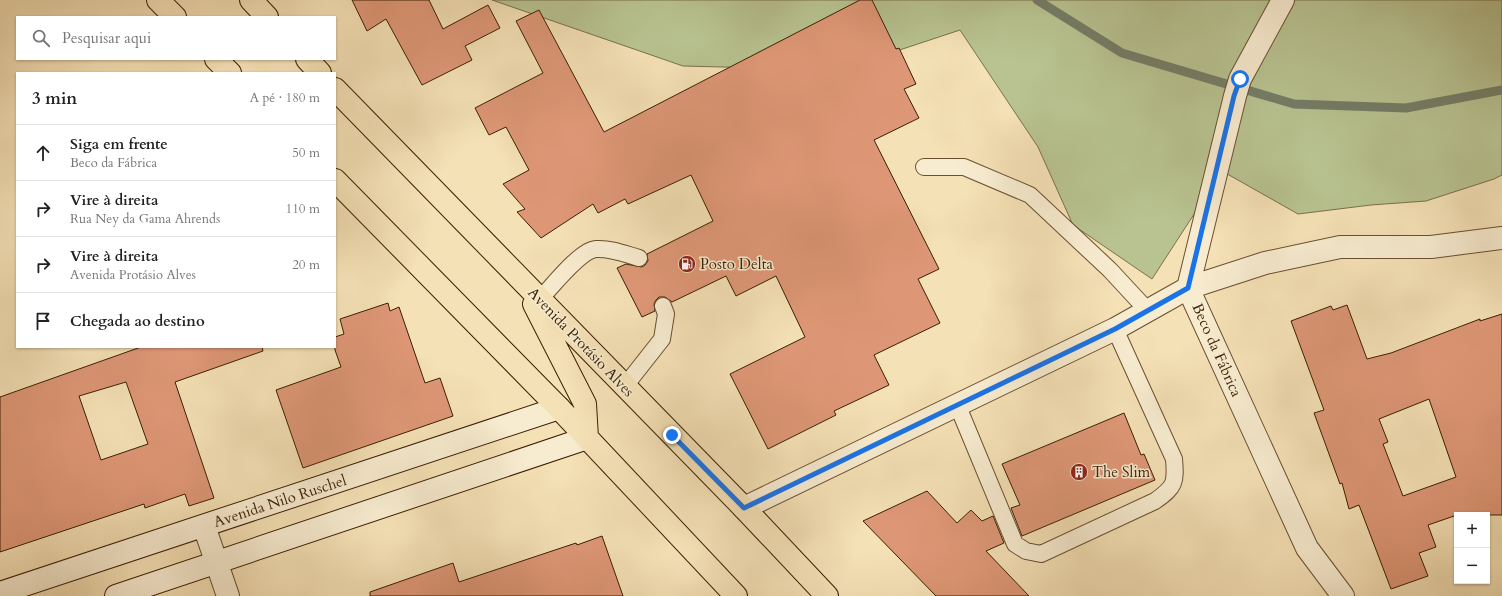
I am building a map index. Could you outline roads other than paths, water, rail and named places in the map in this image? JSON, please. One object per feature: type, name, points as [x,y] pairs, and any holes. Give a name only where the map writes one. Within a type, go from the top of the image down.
[{"type":"main road","points":[[158,0],[174,16]]},
{"type":"main road","points":[[251,0],[266,16]]},
{"type":"main road","points":[[217,60],[229,72]]},
{"type":"main road","points":[[308,60],[319,72]]},
{"type":"main road","name":"Avenida Protásio Alves","points":[[336,90],[539,300],[744,508],[827,596]]},
{"type":"main road","points":[[336,181],[559,408],[736,596]]},
{"type":"main road","points":[[523,283],[585,404],[587,438]]},
{"type":"street","name":"Beco da Fábrica","points":[[1282,0],[1237,88],[1188,288],[1307,548],[1343,596]]},
{"type":"street","points":[[744,508],[1115,329],[1188,288],[1265,263],[1340,247],[1431,247],[1502,238]]},
{"type":"street","name":"Avenida Nilo Ruschel","points":[[0,593],[559,408]]},
{"type":"street","points":[[116,596],[587,438]]},
{"type":"street","points":[[204,526],[228,596]]},
{"type":"lane","points":[[924,167],[964,167],[1030,195],[1110,270],[1148,311]]},
{"type":"lane","points":[[539,300],[581,256],[595,249],[614,251],[639,258]]},
{"type":"lane","points":[[625,386],[662,339],[666,314],[663,306]]},
{"type":"lane","points":[[957,404],[1015,544],[1026,551],[1041,554],[1155,501],[1170,491],[1176,476],[1174,459],[1115,329]]},
{"type":"waterway","points":[[1037,0],[1122,53],[1294,104],[1406,108],[1502,90]]},
{"type":"place","name":"Posto Delta","points":[[687,264]]},
{"type":"place","name":"The Slim","points":[[1079,472]]}]
